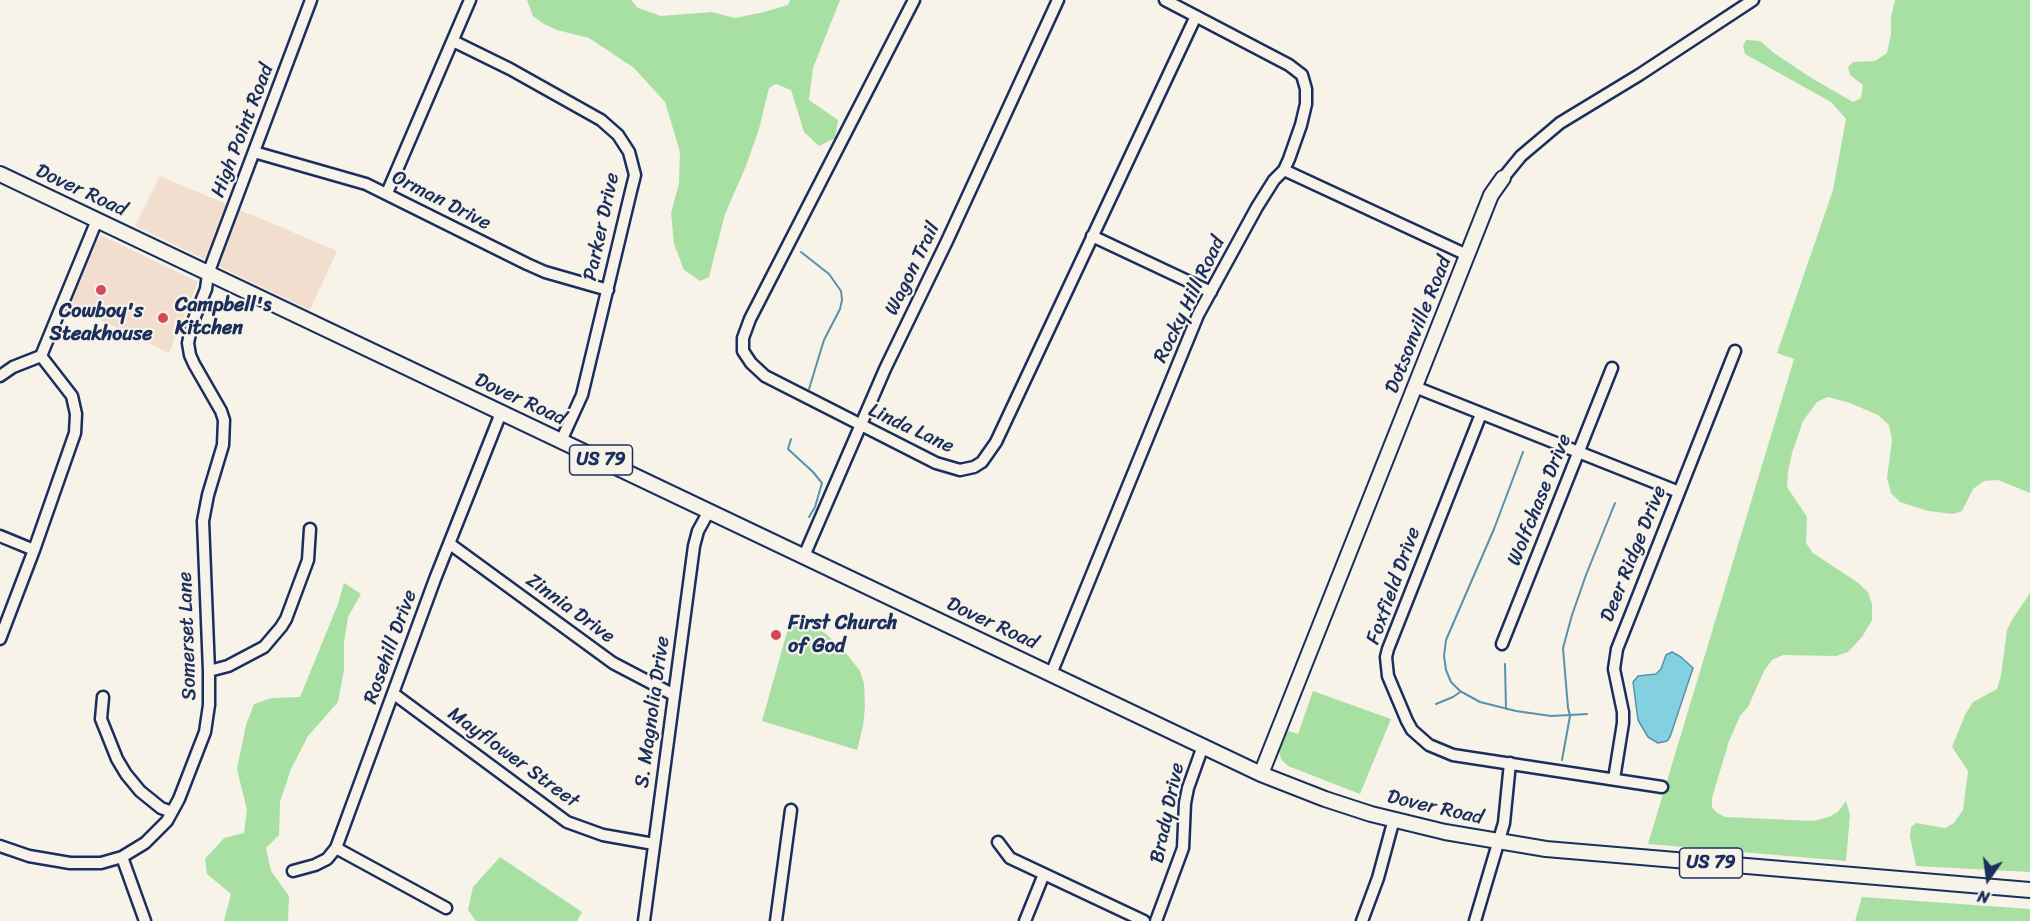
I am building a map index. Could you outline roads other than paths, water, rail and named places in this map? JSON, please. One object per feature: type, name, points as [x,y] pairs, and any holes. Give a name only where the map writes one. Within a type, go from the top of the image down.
[{"type":"main road","name":"Dover Road","points":[[0,174],[1261,774],[1325,799],[1394,819],[1499,842],[1596,854],[2030,890]]},
{"type":"main road","name":"Dotsonville Road","points":[[1261,774],[1491,195],[1503,178]]},
{"type":"street","name":"High Point Road","points":[[208,274],[311,0]]},
{"type":"street","points":[[387,193],[470,0]]},
{"type":"street","name":"Linda Lane","points":[[914,0],[748,323],[743,338],[743,351],[765,376],[949,467],[967,470],[982,462],[996,442],[1196,16]]},
{"type":"street","name":"Wagon Trail","points":[[804,556],[885,369],[949,237],[1058,0]]},
{"type":"street","points":[[1165,0],[1196,16]]},
{"type":"street","name":"Dotsonville Road","points":[[1503,178],[1521,156],[1560,123],[1639,75],[1753,0]]},
{"type":"street","name":"Rocky Hill Road","points":[[1051,674],[1198,315],[1257,207],[1274,180],[1284,170],[1295,145],[1306,104],[1306,88],[1302,75],[1289,64],[1196,16]]},
{"type":"street","name":"Parker Drive","points":[[453,41],[510,69],[601,120],[618,135],[629,152],[635,175],[608,290],[582,395],[561,441]]},
{"type":"street","name":"Orman Drive","points":[[254,152],[366,184],[545,272],[608,290]]},
{"type":"street","points":[[1284,170],[1467,255]]},
{"type":"street","points":[[0,376],[13,367],[40,356],[97,220]]},
{"type":"street","points":[[1092,236],[1211,292]]},
{"type":"street","name":"Somerset Lane","points":[[0,846],[38,858],[70,863],[101,863],[122,857],[145,843],[172,812],[205,729],[209,705],[209,671],[203,521],[223,445],[225,420],[194,364],[188,343],[192,324],[206,289],[208,274]]},
{"type":"street","name":"Deer Ridge Drive","points":[[1614,779],[1622,733],[1623,712],[1614,673],[1615,656],[1735,351]]},
{"type":"street","points":[[0,639],[70,447],[76,420],[72,396],[40,356]]},
{"type":"street","name":"Wolfchase Drive","points":[[1503,644],[1612,368]]},
{"type":"street","points":[[1415,387],[1678,492]]},
{"type":"street","name":"Rosehill Drive","points":[[336,848],[501,413]]},
{"type":"street","name":"Foxfield Drive","points":[[1481,414],[1387,653],[1391,684],[1407,721],[1430,745],[1454,755],[1662,787]]},
{"type":"street","name":"S. Magnolia Drive","points":[[644,921],[694,546],[698,531],[709,511]]},
{"type":"street","points":[[209,671],[228,666],[264,647],[281,627],[308,560],[310,529]]},
{"type":"street","points":[[0,536],[34,550]]},
{"type":"street","name":"Zinnia Drive","points":[[450,544],[613,663],[674,695]]},
{"type":"street","name":"Mayflower Street","points":[[394,694],[567,822],[603,835],[654,844]]},
{"type":"street","points":[[103,697],[101,719],[110,746],[121,767],[150,800],[172,812]]},
{"type":"street","name":"Brady Drive","points":[[1156,921],[1181,858],[1185,839],[1185,803],[1203,746]]},
{"type":"street","points":[[1475,921],[1504,823],[1510,763]]},
{"type":"street","points":[[776,921],[791,810]]},
{"type":"street","points":[[1362,921],[1378,878],[1394,819]]},
{"type":"street","points":[[998,842],[1010,858],[1144,921]]},
{"type":"street","points":[[293,871],[327,859],[336,848],[446,908]]},
{"type":"street","points":[[122,857],[145,921]]},
{"type":"street","points":[[1025,921],[1044,874]]},
{"type":"water","points":[[1672,652],[1693,668],[1670,737],[1667,741],[1658,743],[1648,737],[1638,720],[1633,682],[1638,676],[1656,674],[1661,669],[1666,655]]},
{"type":"waterway","points":[[801,252],[829,274],[841,291],[842,300],[840,309],[824,340],[809,389]]},
{"type":"waterway","points":[[791,439],[788,449],[822,483],[815,507],[809,517]]},
{"type":"waterway","points":[[1523,452],[1494,529],[1446,640],[1444,656],[1446,670],[1451,682],[1460,691],[1480,702],[1516,711],[1551,716],[1587,714]]},
{"type":"waterway","points":[[1562,760],[1570,716],[1563,648],[1586,575],[1615,503]]},
{"type":"waterway","points":[[1505,664],[1506,709]]},
{"type":"waterway","points":[[1436,704],[1460,692]]},
{"type":"place","name":"Cowboy's Steakhouse","points":[[101,290]]},
{"type":"place","name":"Campbell's Kitchen","points":[[163,318]]},
{"type":"place","name":"First Church of God","points":[[776,635]]}]
